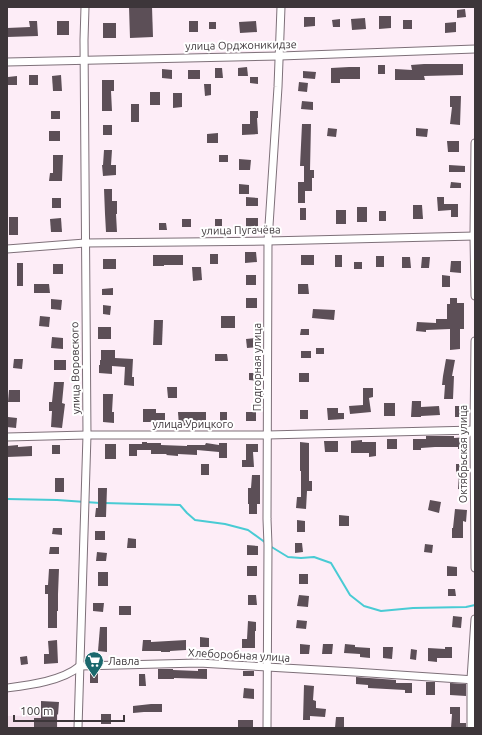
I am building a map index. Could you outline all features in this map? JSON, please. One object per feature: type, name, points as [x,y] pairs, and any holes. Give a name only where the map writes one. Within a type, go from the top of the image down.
[{"type":"street","name":"улица Воровского","points":[[78,728],[87,435],[84,60],[85,7]]},
{"type":"street","name":"Подгорная улица","points":[[267,728],[268,241],[280,56],[281,7]]},
{"type":"street","name":"улица Орджоникидзе","points":[[7,62],[475,50]]},
{"type":"street","points":[[475,143],[475,296]]},
{"type":"street","name":"улица Пугачёва","points":[[7,249],[85,244],[475,236]]},
{"type":"street","name":"Октябрьская улица","points":[[475,341],[475,568]]},
{"type":"street","name":"улица Урицкого","points":[[7,437],[87,435],[267,435],[474,430]]},
{"type":"street","points":[[471,728],[475,619]]},
{"type":"street","name":"Хлеборобная улица","points":[[7,688],[57,678],[80,666],[199,663],[473,679]]},
{"type":"shaded area","points":[[58,715],[58,728],[7,728],[7,716]]},
{"type":"building","points":[[129,7],[152,7],[153,37],[130,38]]},
{"type":"building","points":[[465,9],[466,17],[457,18],[457,10]]},
{"type":"building","points":[[379,16],[391,16],[391,28],[379,29]]},
{"type":"building","points":[[304,17],[315,17],[315,26],[304,27]]},
{"type":"building","points":[[365,18],[366,29],[352,30],[351,19]]},
{"type":"building","points":[[340,19],[340,27],[333,27],[332,20]]},
{"type":"building","points":[[403,20],[412,20],[412,29],[403,29]]},
{"type":"building","points":[[29,21],[37,21],[38,36],[7,37],[7,28],[30,27]]},
{"type":"building","points":[[57,21],[69,21],[69,35],[57,35]]},
{"type":"building","points":[[189,21],[198,21],[198,32],[189,32]]},
{"type":"building","points":[[256,21],[257,32],[240,33],[239,22]]},
{"type":"building","points":[[209,22],[216,22],[216,29],[209,29]]},
{"type":"building","points":[[456,22],[456,32],[445,33],[445,23]]},
{"type":"building","points":[[103,23],[116,23],[116,38],[103,38]]},
{"type":"building","points":[[463,64],[463,75],[424,76],[425,80],[395,80],[395,69],[412,70],[411,65]]},
{"type":"building","points":[[378,65],[385,65],[385,74],[378,74]]},
{"type":"building","points":[[247,67],[248,76],[238,76],[238,68]]},
{"type":"building","points":[[360,67],[360,79],[340,79],[340,83],[331,83],[331,68]]},
{"type":"building","points":[[215,68],[222,68],[223,78],[215,78]]},
{"type":"building","points":[[162,69],[172,70],[172,79],[162,78]]},
{"type":"building","points":[[188,70],[200,70],[200,79],[188,79]]},
{"type":"building","points":[[303,71],[316,72],[315,79],[303,78]]},
{"type":"building","points":[[29,75],[38,75],[38,85],[29,85]]},
{"type":"building","points":[[61,75],[62,91],[53,91],[52,76]]},
{"type":"building","points":[[17,76],[17,85],[8,85],[8,77]]},
{"type":"building","points":[[250,77],[258,77],[258,84],[250,83]]},
{"type":"building","points":[[102,80],[114,80],[114,91],[111,91],[112,111],[102,111]]},
{"type":"building","points":[[299,82],[308,83],[307,92],[298,91]]},
{"type":"building","points":[[204,84],[211,84],[211,95],[205,96]]},
{"type":"building","points":[[150,92],[160,92],[160,105],[150,105]]},
{"type":"building","points":[[173,93],[182,93],[182,107],[173,108]]},
{"type":"building","points":[[450,96],[461,96],[460,125],[450,124],[452,107],[450,107]]},
{"type":"building","points":[[302,101],[313,102],[313,110],[301,109]]},
{"type":"building","points":[[131,104],[139,104],[139,122],[131,122]]},
{"type":"building","points":[[51,111],[60,111],[60,119],[51,119]]},
{"type":"building","points":[[250,111],[258,111],[258,134],[242,135],[242,124],[250,124]]},
{"type":"building","points":[[302,124],[311,124],[310,170],[314,170],[314,178],[312,178],[312,191],[305,191],[305,203],[298,203],[298,182],[304,182],[304,166],[300,166]]},
{"type":"building","points":[[103,125],[112,125],[112,135],[103,135]]},
{"type":"building","points":[[328,128],[337,129],[336,137],[327,136]]},
{"type":"building","points":[[416,128],[428,129],[427,137],[416,136]]},
{"type":"building","points":[[49,131],[60,131],[60,141],[49,141]]},
{"type":"building","points":[[218,133],[218,143],[207,143],[207,134]]},
{"type":"building","points":[[447,141],[459,141],[459,152],[448,152]]},
{"type":"building","points":[[104,150],[112,150],[111,165],[116,165],[116,175],[103,176],[102,165]]},
{"type":"building","points":[[53,155],[63,155],[62,181],[49,181],[50,173],[53,173]]},
{"type":"building","points":[[219,155],[228,155],[228,162],[219,162]]},
{"type":"building","points":[[239,159],[251,160],[250,170],[239,170]]},
{"type":"building","points":[[449,165],[465,166],[465,172],[449,172]]},
{"type":"building","points":[[451,182],[461,183],[461,188],[450,188]]},
{"type":"building","points":[[239,184],[249,185],[249,194],[239,194]]},
{"type":"building","points":[[104,189],[112,189],[112,201],[117,201],[117,232],[106,232]]},
{"type":"building","points":[[246,197],[258,198],[258,206],[246,206]]},
{"type":"building","points":[[437,197],[444,197],[444,204],[458,204],[458,217],[451,217],[451,210],[438,211]]},
{"type":"building","points":[[52,198],[61,198],[61,208],[52,208]]},
{"type":"building","points":[[413,205],[422,205],[423,219],[413,219]]},
{"type":"building","points":[[357,207],[367,207],[367,222],[357,222]]},
{"type":"building","points":[[300,208],[306,208],[306,220],[300,220]]},
{"type":"building","points":[[336,210],[346,210],[346,224],[336,224]]},
{"type":"building","points":[[379,211],[386,211],[386,221],[379,221]]},
{"type":"building","points":[[9,217],[18,217],[18,235],[9,235]]},
{"type":"building","points":[[61,218],[62,232],[51,232],[50,219]]},
{"type":"building","points":[[246,218],[258,218],[258,227],[246,228]]},
{"type":"building","points":[[182,219],[191,219],[191,227],[182,227]]},
{"type":"building","points":[[215,219],[222,219],[222,226],[215,226]]},
{"type":"building","points":[[159,223],[166,223],[167,230],[159,230]]},
{"type":"building","points":[[245,252],[256,252],[257,262],[245,263]]},
{"type":"building","points":[[210,254],[218,254],[218,264],[210,264]]},
{"type":"building","points":[[153,255],[183,255],[183,265],[153,266]]},
{"type":"building","points":[[301,255],[314,255],[314,265],[301,265]]},
{"type":"building","points":[[335,255],[342,255],[342,267],[335,267]]},
{"type":"building","points":[[376,256],[384,256],[384,267],[376,267]]},
{"type":"building","points":[[402,257],[410,257],[411,268],[402,268]]},
{"type":"building","points":[[422,257],[430,257],[429,268],[421,268]]},
{"type":"building","points":[[103,259],[116,259],[116,269],[103,269]]},
{"type":"building","points":[[451,261],[461,261],[461,273],[450,272]]},
{"type":"building","points":[[354,262],[362,262],[362,269],[354,269]]},
{"type":"building","points":[[17,263],[23,263],[23,286],[17,286]]},
{"type":"building","points":[[53,264],[63,264],[63,274],[53,274]]},
{"type":"building","points":[[192,267],[201,267],[202,280],[193,281]]},
{"type":"building","points":[[246,275],[256,275],[256,285],[246,285]]},
{"type":"building","points":[[442,275],[450,276],[450,287],[442,287]]},
{"type":"building","points":[[34,284],[49,284],[50,293],[34,293]]},
{"type":"building","points":[[298,284],[308,284],[309,294],[298,294]]},
{"type":"building","points":[[113,288],[113,295],[102,295],[102,289]]},
{"type":"building","points":[[246,298],[257,298],[257,308],[246,308]]},
{"type":"building","points":[[450,298],[457,298],[457,303],[464,303],[464,329],[460,329],[460,349],[450,350],[450,329],[426,330],[426,332],[416,331],[417,322],[436,323],[436,319],[447,319],[447,304],[450,304]]},
{"type":"building","points":[[51,299],[62,300],[61,310],[51,309]]},
{"type":"building","points":[[103,305],[111,306],[110,315],[103,314]]},
{"type":"building","points":[[313,309],[335,310],[334,320],[312,318]]},
{"type":"building","points":[[40,316],[50,317],[49,327],[39,326]]},
{"type":"building","points":[[221,316],[235,316],[235,328],[221,328]]},
{"type":"building","points":[[154,320],[163,320],[162,345],[153,345]]},
{"type":"building","points":[[98,327],[111,327],[111,339],[98,339]]},
{"type":"building","points":[[301,329],[309,329],[309,335],[300,335]]},
{"type":"building","points":[[52,337],[63,338],[63,349],[51,348]]},
{"type":"building","points":[[257,338],[258,347],[247,348],[246,339]]},
{"type":"building","points":[[316,348],[324,348],[324,354],[316,354]]},
{"type":"building","points":[[101,350],[115,350],[115,358],[133,359],[132,377],[134,377],[134,386],[124,385],[125,367],[112,366],[112,374],[99,373]]},
{"type":"building","points":[[301,351],[311,351],[311,358],[301,358]]},
{"type":"building","points":[[215,354],[227,354],[228,361],[215,361]]},
{"type":"building","points":[[14,359],[23,359],[22,369],[13,368]]},
{"type":"building","points":[[446,359],[455,360],[452,376],[454,376],[453,399],[444,399],[445,385],[442,385]]},
{"type":"building","points":[[54,360],[66,360],[66,370],[54,370]]},
{"type":"building","points":[[249,373],[258,373],[258,381],[249,380]]},
{"type":"building","points":[[299,373],[309,373],[309,382],[299,382]]},
{"type":"building","points":[[54,382],[64,382],[62,403],[65,404],[62,428],[51,427],[52,411],[49,411],[49,402],[52,402]]},
{"type":"building","points":[[167,387],[177,387],[177,398],[168,398]]},
{"type":"building","points":[[363,388],[373,388],[373,397],[369,398],[371,412],[350,414],[349,406],[363,405]]},
{"type":"building","points":[[9,390],[20,390],[20,402],[8,402]]},
{"type":"building","points":[[103,394],[113,394],[112,412],[114,412],[114,423],[103,422]]},
{"type":"building","points":[[412,401],[421,401],[421,407],[439,406],[440,415],[411,417]]},
{"type":"building","points":[[384,403],[395,403],[395,416],[384,416]]},
{"type":"building","points":[[455,406],[467,406],[467,417],[455,417]]},
{"type":"building","points":[[327,408],[338,408],[338,413],[344,413],[344,419],[328,420]]},
{"type":"building","points":[[143,409],[156,409],[156,413],[165,413],[165,422],[143,422]]},
{"type":"building","points":[[300,410],[308,410],[308,419],[300,419]]},
{"type":"building","points":[[178,412],[206,412],[206,425],[179,426]]},
{"type":"building","points":[[220,412],[227,412],[227,424],[220,423]]},
{"type":"building","points":[[246,412],[256,412],[256,421],[246,421]]},
{"type":"building","points":[[8,417],[17,418],[16,428],[7,427]]},
{"type":"building","points":[[426,436],[454,436],[454,438],[468,437],[468,449],[458,449],[458,447],[435,447],[413,450],[413,439],[426,439]]},
{"type":"building","points":[[387,439],[397,439],[397,449],[387,449]]},
{"type":"building","points":[[362,440],[362,442],[376,442],[376,456],[369,457],[369,453],[351,453],[351,441]]},
{"type":"building","points":[[324,441],[338,441],[338,452],[325,452]]},
{"type":"building","points":[[142,442],[161,443],[161,445],[187,446],[205,445],[206,443],[219,445],[219,443],[227,443],[227,458],[219,458],[219,452],[197,450],[197,455],[178,454],[178,456],[151,454],[151,450],[137,450],[137,456],[129,456],[129,444],[142,444]]},
{"type":"building","points":[[300,442],[309,443],[309,481],[312,481],[312,491],[307,491],[306,509],[296,508],[297,497],[301,497]]},
{"type":"building","points":[[105,444],[116,444],[116,459],[105,459]]},
{"type":"building","points":[[246,444],[258,444],[258,452],[253,452],[254,467],[242,467],[242,460],[246,460]]},
{"type":"building","points":[[18,445],[18,447],[32,446],[32,456],[7,457],[7,446]]},
{"type":"building","points":[[52,445],[60,445],[60,454],[52,454]]},
{"type":"building","points":[[201,464],[209,464],[209,475],[201,475]]},
{"type":"building","points":[[456,464],[466,464],[466,490],[458,489],[459,474],[456,474]]},
{"type":"building","points":[[252,475],[260,475],[260,504],[257,504],[257,514],[249,514],[248,488],[251,488]]},
{"type":"building","points":[[55,478],[64,478],[64,492],[55,492]]},
{"type":"building","points":[[98,488],[107,488],[106,517],[95,517],[96,508],[98,508]]},
{"type":"building","points":[[430,500],[441,502],[439,513],[428,510]]},
{"type":"building","points":[[455,509],[467,510],[466,522],[463,521],[463,538],[452,538]]},
{"type":"building","points":[[339,515],[349,516],[349,526],[339,526]]},
{"type":"building","points":[[297,520],[305,521],[305,532],[297,532]]},
{"type":"building","points":[[53,528],[62,528],[62,535],[52,534]]},
{"type":"building","points":[[95,531],[105,531],[105,540],[95,540]]},
{"type":"building","points":[[128,538],[136,539],[136,548],[127,548]]},
{"type":"building","points":[[295,543],[302,543],[303,552],[295,553]]},
{"type":"building","points":[[425,544],[433,545],[432,553],[424,552]]},
{"type":"building","points":[[247,545],[258,546],[258,555],[247,555]]},
{"type":"building","points":[[50,547],[59,547],[59,554],[49,554]]},
{"type":"building","points":[[97,552],[107,553],[106,561],[96,561]]},
{"type":"building","points":[[247,566],[257,566],[257,576],[247,576]]},
{"type":"building","points":[[447,566],[457,567],[457,576],[447,576]]},
{"type":"building","points":[[49,569],[59,569],[57,628],[48,628],[48,594],[45,594],[45,585],[48,585]]},
{"type":"building","points":[[98,572],[108,572],[108,586],[98,586]]},
{"type":"building","points":[[299,574],[308,574],[308,584],[299,584]]},
{"type":"building","points":[[448,589],[455,589],[456,596],[448,596]]},
{"type":"building","points":[[248,595],[256,595],[257,605],[248,605]]},
{"type":"building","points":[[299,595],[309,596],[308,607],[297,606]]},
{"type":"building","points":[[93,603],[104,603],[103,612],[93,611]]},
{"type":"building","points":[[119,606],[131,606],[131,615],[119,615]]},
{"type":"building","points":[[453,616],[462,617],[461,628],[452,627]]},
{"type":"building","points":[[297,620],[307,621],[306,629],[296,628]]},
{"type":"building","points":[[248,621],[256,622],[255,648],[242,648],[242,639],[247,639]]},
{"type":"building","points":[[100,627],[107,627],[107,652],[98,651]]},
{"type":"building","points":[[200,637],[209,638],[209,647],[200,647]]},
{"type":"building","points":[[57,640],[58,663],[44,664],[44,654],[49,654],[48,641]]},
{"type":"building","points":[[143,640],[151,640],[151,642],[186,640],[186,650],[170,652],[142,651]]},
{"type":"building","points":[[300,644],[310,645],[309,654],[300,654]]},
{"type":"building","points":[[323,644],[333,644],[332,654],[322,654]]},
{"type":"building","points":[[345,644],[355,645],[355,647],[370,648],[370,658],[360,657],[360,654],[344,653]]},
{"type":"building","points":[[383,647],[393,647],[392,659],[383,658]]},
{"type":"building","points":[[445,647],[452,647],[452,658],[437,658],[437,662],[428,661],[428,648],[445,649]]},
{"type":"building","points":[[411,649],[417,650],[416,660],[410,659]]},
{"type":"building","points":[[27,656],[28,664],[21,665],[20,657]]},
{"type":"building","points":[[158,669],[198,671],[198,669],[207,669],[207,679],[158,679]]},
{"type":"building","points":[[243,671],[254,671],[254,676],[243,676]]},
{"type":"building","name":"Лавла","points":[[90,673],[98,673],[98,683],[90,683]]},
{"type":"building","points":[[139,674],[145,674],[146,686],[139,686]]},
{"type":"building","points":[[356,677],[396,680],[396,683],[412,683],[412,693],[405,693],[405,690],[368,688],[368,685],[356,684]]},
{"type":"building","points":[[426,682],[435,682],[435,695],[426,695]]},
{"type":"building","points":[[450,683],[466,684],[466,696],[450,695]]},
{"type":"building","points":[[304,685],[314,686],[313,700],[316,701],[316,708],[326,709],[325,717],[310,716],[310,720],[303,720]]},
{"type":"building","points":[[244,688],[254,689],[254,699],[243,698]]},
{"type":"building","points":[[41,701],[59,702],[57,728],[34,728],[34,718],[41,718]]},
{"type":"building","points":[[162,704],[162,712],[133,713],[133,706]]},
{"type":"building","points":[[450,707],[460,707],[460,723],[466,723],[466,728],[451,728],[452,714],[450,714]]},
{"type":"building","points":[[101,714],[111,714],[111,724],[101,724]]},
{"type":"building","points":[[336,717],[344,717],[344,728],[335,728]]},
{"type":"building","points":[[238,720],[253,720],[253,728],[238,727]]},
{"type":"waterway","points":[[7,499],[100,503]]},
{"type":"waterway","points":[[104,503],[180,505],[195,520],[225,524],[248,530],[266,543]]},
{"type":"waterway","points":[[270,546],[288,557],[314,557],[331,563],[350,595],[364,606],[381,611],[413,608],[466,607],[475,605]]},
{"type":"place","name":"Лавла","points":[[94,678]]}]
